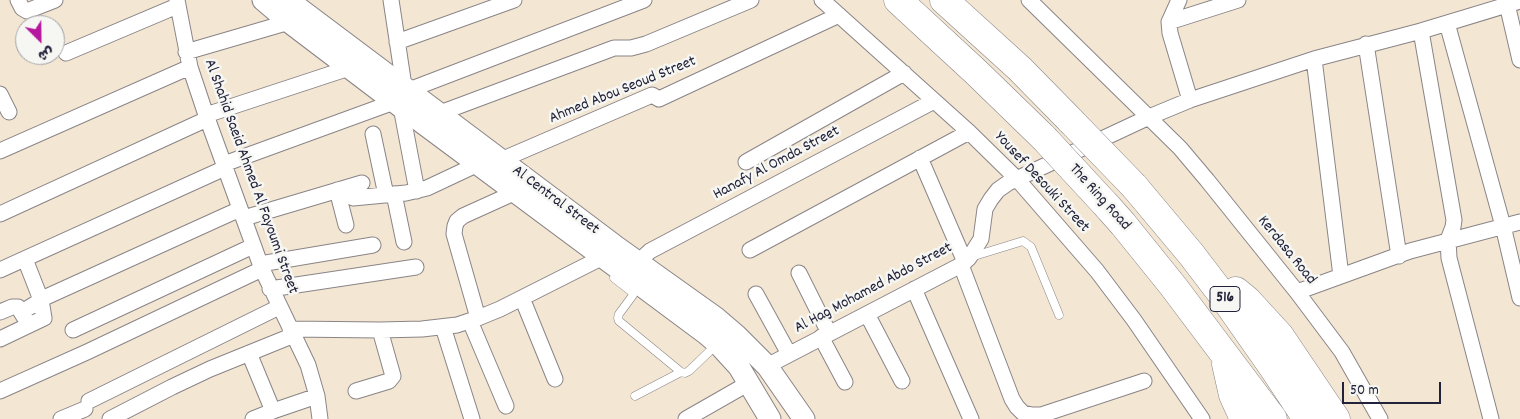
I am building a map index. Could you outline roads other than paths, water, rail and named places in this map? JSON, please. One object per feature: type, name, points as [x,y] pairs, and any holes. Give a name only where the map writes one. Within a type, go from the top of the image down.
[{"type":"highway","name":"The Ring Road","points":[[898,0],[1044,138],[1107,206],[1173,286],[1273,419]]},
{"type":"highway","name":"The Ring Road","points":[[944,0],[1020,69],[1134,186],[1191,254],[1248,330],[1307,419]]},
{"type":"highway","points":[[1191,254],[1247,300],[1280,336],[1336,419]]},
{"type":"highway","points":[[1224,355],[1233,395],[1244,417]]},
{"type":"street","points":[[18,0],[24,10],[30,10],[55,0]]},
{"type":"street","name":"Al Central Street","points":[[263,0],[349,68],[402,96],[440,113],[638,262],[715,317],[761,360],[804,419]]},
{"type":"street","name":"Al Central Street","points":[[288,0],[402,96],[478,164],[718,344],[744,375],[770,419]]},
{"type":"street","points":[[391,0],[398,42],[402,96],[417,191]]},
{"type":"street","points":[[398,42],[514,0]]},
{"type":"street","points":[[0,270],[225,166],[644,0]]},
{"type":"street","points":[[440,113],[614,48],[631,48],[646,44],[752,0]]},
{"type":"street","name":"Yousef Desouki Street","points":[[822,0],[969,132],[1017,179],[1058,224],[1107,285],[1159,355],[1202,419]]},
{"type":"street","name":"Kerdasa Road","points":[[1030,0],[1180,148],[1207,180],[1297,292],[1342,352],[1380,419]]},
{"type":"street","points":[[1180,0],[1169,22],[1170,33],[1190,100]]},
{"type":"street","points":[[1169,22],[1238,0]]},
{"type":"street","points":[[66,53],[177,3]]},
{"type":"street","name":"Al Shahid Saeid Ahmed Al Fayoumi Street","points":[[177,3],[186,52],[207,117],[261,267],[308,365],[317,396],[320,419]]},
{"type":"street","points":[[1514,3],[1520,60]]},
{"type":"street","name":"Al Hag Mohamed Abdo Street","points":[[761,360],[789,354],[914,290],[965,261],[980,239],[985,209],[998,190],[1008,183],[1190,100],[1314,58],[1421,31],[1514,3]]},
{"type":"street","name":"Ahmed Abou Seoud Street","points":[[501,160],[652,95],[659,99],[839,15]]},
{"type":"street","points":[[186,52],[289,22]]},
{"type":"street","points":[[1447,23],[1503,226],[1520,298]]},
{"type":"street","points":[[1421,31],[1454,220],[1448,240],[1449,258],[1491,419]]},
{"type":"street","points":[[1366,44],[1399,256]]},
{"type":"street","points":[[1314,58],[1341,276]]},
{"type":"street","points":[[0,151],[190,67]]},
{"type":"street","points":[[0,214],[207,117],[349,68]]},
{"type":"street","points":[[746,162],[904,74]]},
{"type":"street","points":[[0,94],[9,112]]},
{"type":"street","name":"Hanafy Al Omda Street","points":[[638,262],[650,251],[934,101]]},
{"type":"street","points":[[750,250],[969,132]]},
{"type":"street","points":[[373,134],[404,242]]},
{"type":"street","points":[[920,158],[965,261],[1016,407],[1023,413],[1032,416],[1041,415],[1144,381]]},
{"type":"street","points":[[353,198],[417,191],[478,164]]},
{"type":"street","points":[[0,339],[25,319],[41,300],[242,214],[362,183]]},
{"type":"street","points":[[337,190],[346,225]]},
{"type":"street","points":[[506,406],[474,320],[454,234],[457,221],[463,216],[516,192]]},
{"type":"street","points":[[1297,292],[1448,240],[1520,222]]},
{"type":"street","points":[[0,390],[86,352],[261,267],[319,254],[373,245]]},
{"type":"street","points":[[73,330],[253,246]]},
{"type":"street","points":[[319,254],[324,281]]},
{"type":"street","points":[[110,419],[137,412],[202,372],[249,353],[292,332],[443,328],[474,320],[603,257]]},
{"type":"street","points":[[25,258],[41,300],[44,316],[43,319],[25,319]]},
{"type":"street","points":[[270,288],[416,267]]},
{"type":"street","points":[[799,273],[845,382]]},
{"type":"street","points":[[914,290],[971,419]]},
{"type":"street","points":[[756,294],[789,354]]},
{"type":"street","points":[[522,298],[555,379]]},
{"type":"street","points":[[0,312],[16,306],[25,319]]},
{"type":"street","points":[[61,419],[279,307]]},
{"type":"street","points":[[867,314],[902,381]]},
{"type":"street","points":[[443,328],[472,418]]},
{"type":"street","points":[[356,391],[389,381],[393,376],[380,330]]},
{"type":"street","points":[[249,353],[273,410]]},
{"type":"street","points":[[686,419],[761,360]]},
{"type":"street","points":[[253,419],[273,410],[317,396]]},
{"type":"lane","points":[[965,261],[1023,241],[1031,246],[1059,315]]},
{"type":"lane","points":[[613,277],[632,292],[633,295],[619,314],[619,321],[682,372]]},
{"type":"lane","points":[[635,396],[682,372],[690,371],[718,344]]}]
